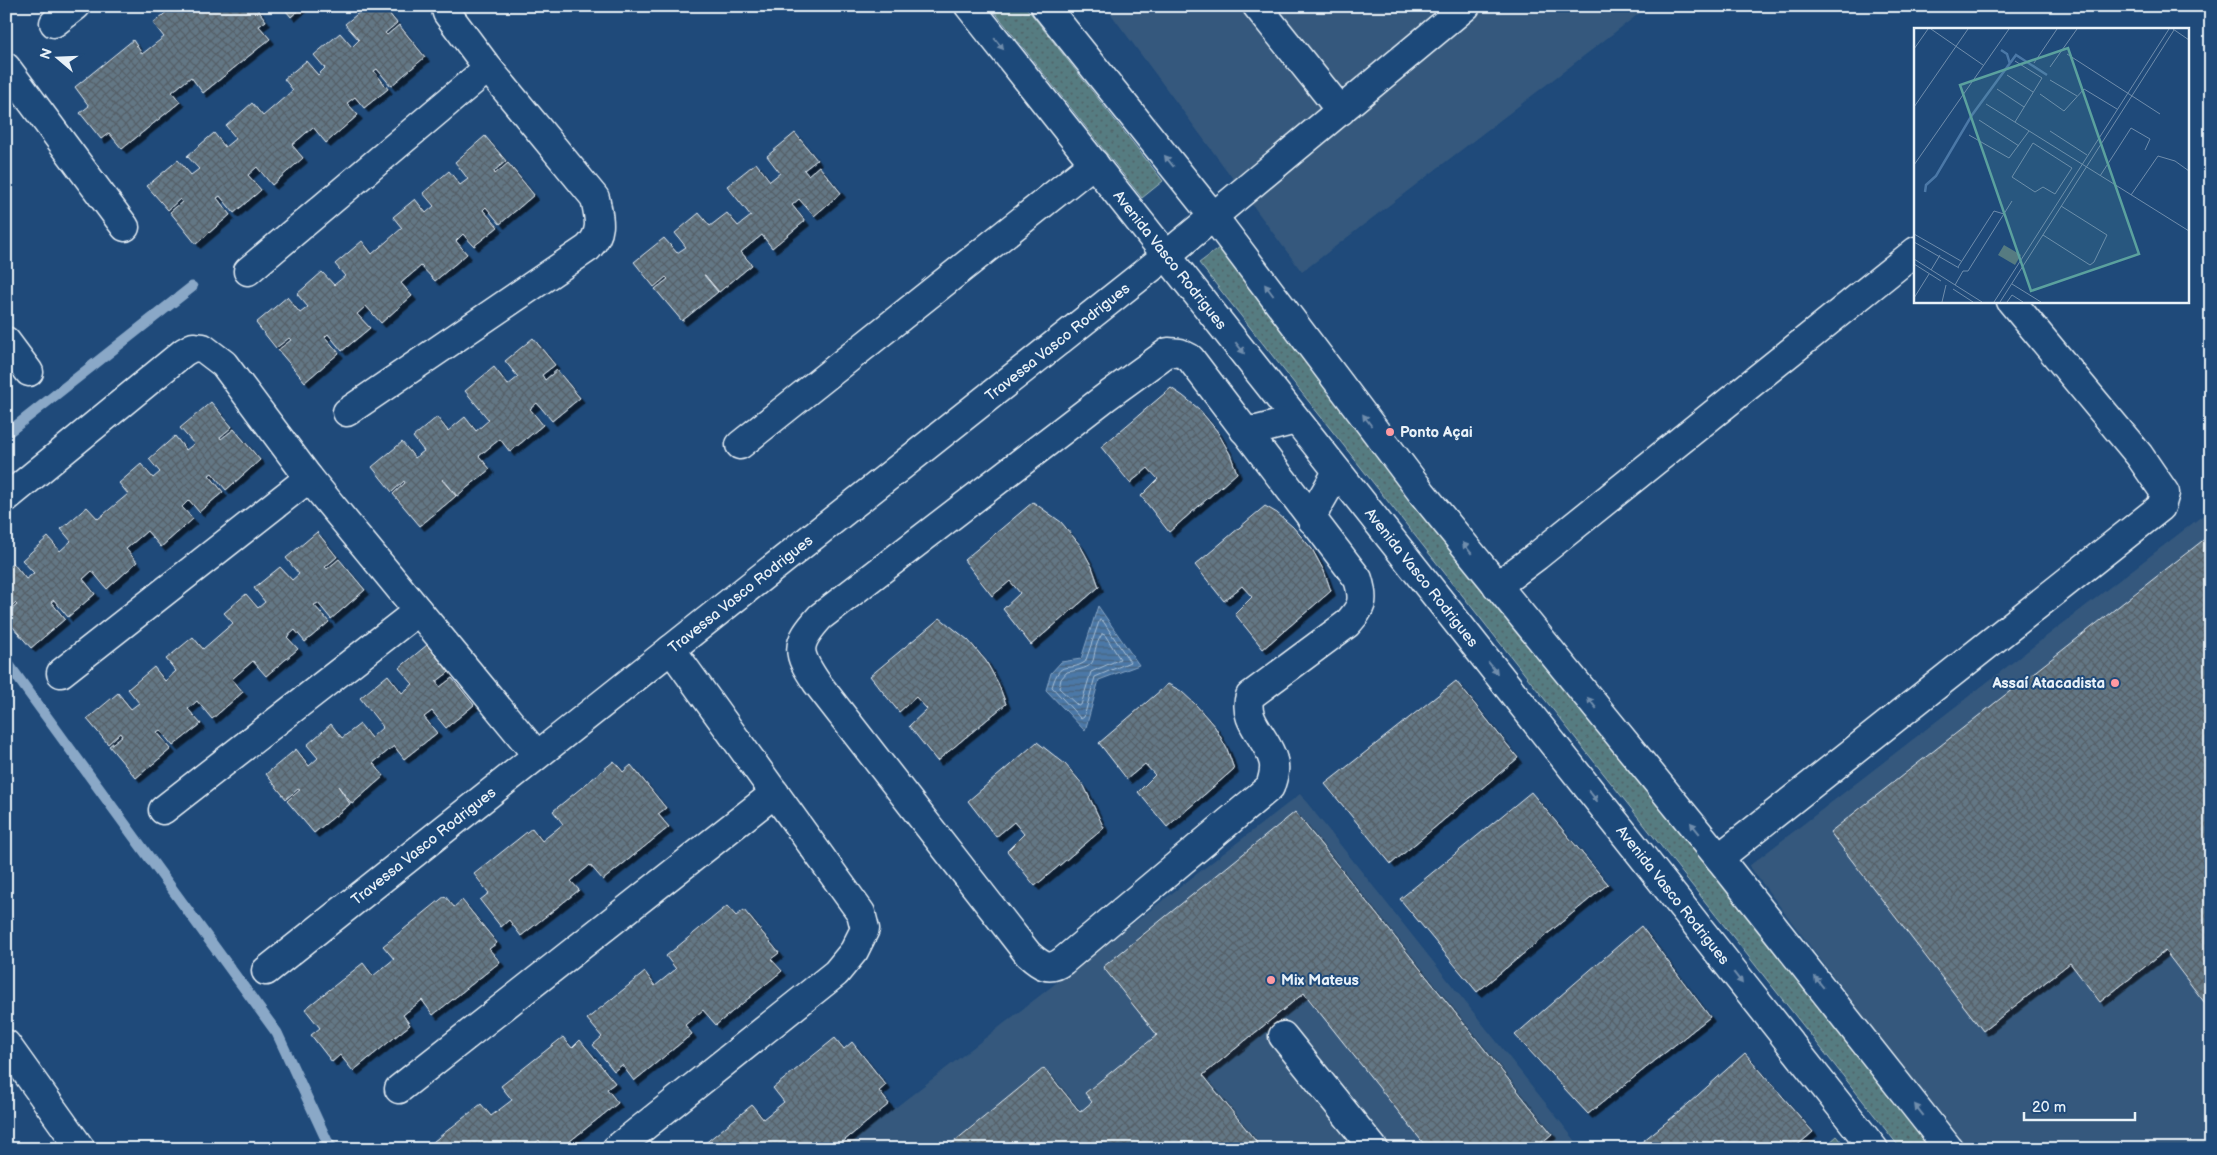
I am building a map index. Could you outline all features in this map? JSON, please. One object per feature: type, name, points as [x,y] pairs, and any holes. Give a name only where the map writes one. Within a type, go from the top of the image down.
[{"type":"street","points":[[54,23],[76,6]]},
{"type":"street","points":[[347,412],[588,248],[596,239],[600,220],[595,198],[488,68],[447,13],[445,6]]},
{"type":"street","name":"Avenida Vasco Rodrigues","points":[[969,6],[1874,1149]]},
{"type":"street","points":[[1045,6],[1214,216],[1422,493],[1719,858],[1949,1149]]},
{"type":"street","points":[[1257,6],[1341,111]]},
{"type":"street","name":"Travessa Vasco Rodrigues","points":[[266,970],[1167,255],[1466,6]]},
{"type":"street","points":[[6,67],[125,227]]},
{"type":"street","points":[[248,271],[488,68]]},
{"type":"street","points":[[740,445],[1094,163]]},
{"type":"street","points":[[1497,586],[1914,253]]},
{"type":"street","points":[[1719,858],[2160,507],[2165,493],[2139,455],[2012,302]]},
{"type":"street","points":[[6,341],[29,372]]},
{"type":"street","points":[[6,498],[184,352],[193,347],[203,348],[224,364],[309,478],[536,754]]},
{"type":"street","points":[[1168,352],[1180,353],[1190,358],[1244,430],[1358,579],[1363,601],[1358,612],[1347,624],[1250,696],[1247,706],[1250,718],[1268,746],[1274,761],[1274,773],[1270,787],[1063,961],[1056,966],[1039,963],[1028,954],[817,683],[802,656],[801,643],[807,631],[820,617],[1106,397],[1168,352]]},
{"type":"street","points":[[1244,430],[1258,430],[1296,420]]},
{"type":"street","points":[[1312,520],[1317,507],[1338,472]]},
{"type":"street","points":[[61,673],[309,478]]},
{"type":"street","points":[[163,810],[418,611]]},
{"type":"street","points":[[616,1149],[836,973],[854,950],[864,929],[861,913],[670,649]]},
{"type":"street","points":[[399,1089],[775,794]]},
{"type":"street","points":[[1283,1036],[1374,1149]]},
{"type":"street","points":[[6,1044],[81,1149]]},
{"type":"shaded area","points":[[1105,6],[1649,6],[1302,272]]},
{"type":"shaded area","points":[[2211,509],[2211,1149],[1965,1149],[1749,866]]},
{"type":"shaded area","name":"Mix Mateus","points":[[1300,794],[1582,1149],[842,1149]]},
{"type":"green space","points":[[990,6],[1025,6],[1163,181],[1142,198]]},
{"type":"green space","points":[[1219,248],[1934,1149],[1901,1149],[1199,263]]},
{"type":"green space","points":[[1837,1136],[1848,1149],[1822,1149]]},
{"type":"water","points":[[1098,606],[1139,665],[1099,680],[1085,731],[1046,690],[1051,673],[1061,662],[1081,659]]},
{"type":"building","points":[[174,6],[255,6],[266,21],[259,26],[270,39],[203,93],[191,77],[172,92],[180,102],[122,149],[109,133],[101,139],[80,113],[89,106],[75,87],[133,40],[142,54],[164,37],[153,23]]},
{"type":"building","points":[[282,6],[303,6],[291,17]]},
{"type":"building","points":[[367,6],[383,6],[397,23],[385,33],[387,35],[399,25],[425,57],[391,86],[377,69],[374,71],[388,89],[364,108],[355,97],[347,103],[358,115],[326,143],[313,127],[292,145],[303,158],[272,185],[257,167],[248,175],[261,190],[234,213],[220,196],[217,198],[230,215],[196,244],[170,212],[182,202],[180,199],[168,210],[147,186],[178,160],[191,175],[199,169],[187,156],[214,133],[225,147],[236,138],[226,126],[252,103],[263,116],[293,90],[284,79],[306,61],[318,75],[325,68],[314,55],[340,33],[352,47],[359,40],[345,24]]},
{"type":"building","points":[[795,133],[817,160],[804,170],[808,175],[819,166],[841,193],[814,216],[799,199],[792,205],[805,221],[772,248],[762,235],[741,252],[752,265],[719,292],[704,275],[718,292],[682,321],[655,289],[668,279],[666,277],[654,287],[634,262],[664,238],[677,253],[686,247],[675,233],[699,213],[710,226],[727,213],[738,226],[751,216],[727,186],[756,163],[770,181],[780,173],[767,156]]},
{"type":"building","points":[[485,136],[506,161],[494,171],[495,174],[508,163],[534,195],[500,224],[486,207],[483,210],[498,227],[474,246],[463,234],[456,241],[467,254],[435,281],[421,266],[401,283],[412,296],[381,323],[366,306],[357,314],[370,328],[342,351],[328,334],[325,337],[339,353],[305,382],[278,350],[291,340],[289,338],[276,348],[256,323],[287,297],[300,313],[308,307],[297,294],[322,272],[334,285],[345,276],[335,264],[362,241],[372,254],[402,228],[393,217],[415,199],[426,213],[434,206],[423,193],[449,171],[460,185],[468,179],[455,162]]},
{"type":"building","points":[[533,338],[555,365],[542,375],[545,380],[557,370],[580,398],[552,421],[537,403],[530,409],[543,425],[510,452],[500,439],[479,456],[490,469],[457,496],[443,479],[456,496],[420,526],[393,494],[405,483],[404,481],[392,492],[372,467],[402,442],[415,458],[424,451],[413,437],[437,417],[448,431],[465,417],[476,431],[489,420],[465,391],[494,367],[508,385],[518,377],[505,361]]},
{"type":"building","points":[[1171,388],[1199,409],[1217,431],[1230,454],[1237,473],[1169,532],[1141,496],[1158,479],[1148,468],[1130,483],[1101,447]]},
{"type":"building","points":[[211,402],[232,427],[220,437],[221,439],[234,429],[260,460],[226,490],[212,473],[209,475],[223,492],[199,512],[189,500],[182,507],[193,519],[161,547],[147,531],[126,549],[137,562],[107,589],[92,571],[83,579],[95,594],[68,617],[54,600],[51,602],[65,619],[31,648],[6,619],[6,614],[17,605],[15,603],[6,611],[6,569],[13,563],[26,579],[34,573],[22,560],[48,537],[60,551],[71,541],[61,529],[87,507],[98,519],[128,494],[119,483],[141,464],[153,478],[160,472],[149,459],[175,436],[186,450],[194,444],[180,428]]},
{"type":"building","points":[[1033,502],[1061,522],[1080,545],[1092,567],[1099,587],[1031,645],[1003,609],[1020,593],[1010,581],[992,596],[964,560]]},
{"type":"building","points":[[1265,506],[1277,513],[1293,527],[1312,549],[1324,571],[1331,591],[1263,649],[1235,614],[1252,597],[1242,586],[1224,601],[1195,565]]},
{"type":"building","points":[[317,532],[337,557],[325,567],[327,569],[339,559],[365,590],[331,619],[318,603],[314,605],[329,622],[305,642],[295,630],[287,637],[298,649],[266,676],[253,661],[232,679],[243,692],[212,719],[197,701],[188,709],[201,724],[173,746],[160,730],[157,732],[171,749],[136,778],[109,746],[122,736],[120,733],[108,744],[87,719],[118,693],[131,709],[139,703],[128,689],[154,667],[165,681],[176,671],[166,659],[193,637],[203,649],[233,623],[224,613],[246,594],[258,608],[265,602],[254,588],[280,567],[292,580],[299,574],[286,558]]},
{"type":"building","name":"Assaí Atacadista","points":[[2211,534],[2211,1011],[2165,951],[2100,1002],[2070,963],[1983,1031],[1830,832]]},
{"type":"building","points":[[940,618],[968,640],[986,661],[998,683],[1006,704],[937,761],[909,726],[927,709],[916,697],[899,712],[870,676]]},
{"type":"building","points":[[427,645],[449,672],[436,682],[440,687],[452,678],[474,705],[446,728],[432,711],[424,717],[437,733],[404,759],[394,746],[373,763],[384,776],[352,804],[338,786],[350,804],[314,833],[287,801],[300,790],[298,789],[286,799],[266,774],[296,749],[309,766],[318,758],[307,745],[331,724],[342,738],[360,724],[371,738],[383,727],[360,698],[388,675],[402,693],[413,684],[399,668]]},
{"type":"building","points":[[1456,681],[1518,758],[1391,864],[1325,784]]},
{"type":"building","points":[[1168,684],[1181,691],[1215,727],[1227,749],[1234,769],[1167,827],[1138,792],[1155,775],[1145,764],[1127,779],[1099,743]]},
{"type":"building","points":[[1037,742],[1065,764],[1084,786],[1104,828],[1035,886],[1007,851],[1024,834],[1014,822],[996,837],[968,801]]},
{"type":"building","points":[[614,761],[623,772],[631,765],[666,808],[658,814],[669,827],[603,880],[590,865],[571,881],[579,890],[521,936],[509,920],[501,927],[480,900],[489,893],[474,874],[532,828],[542,841],[563,824],[553,811]]},
{"type":"building","points":[[1531,792],[1608,884],[1477,992],[1400,899]]},
{"type":"building","name":"Mix Mateus","points":[[1295,812],[1552,1134],[1534,1149],[1428,1149],[1304,993],[1203,1075],[1262,1149],[945,1149],[1044,1068],[1080,1112],[1092,1102],[1085,1093],[1157,1035],[1103,967]]},
{"type":"building","points":[[445,896],[454,907],[462,900],[497,943],[489,949],[500,962],[433,1015],[422,1000],[403,1015],[410,1025],[353,1071],[340,1055],[332,1062],[311,1035],[320,1028],[305,1009],[363,963],[373,976],[394,959],[383,946]]},
{"type":"building","points":[[727,906],[736,916],[744,910],[779,953],[771,959],[782,971],[716,1025],[703,1010],[685,1025],[692,1034],[634,1081],[622,1065],[614,1071],[593,1045],[602,1037],[587,1019],[645,972],[655,986],[676,969],[666,956]]},
{"type":"building","points":[[1641,926],[1710,1017],[1588,1114],[1515,1035]]},
{"type":"building","points":[[563,1037],[572,1048],[580,1040],[615,1083],[607,1089],[618,1103],[560,1149],[546,1149],[539,1140],[529,1149],[424,1149],[481,1104],[491,1116],[512,1100],[501,1086]]},
{"type":"building","points":[[835,1038],[844,1049],[852,1042],[886,1085],[879,1091],[889,1104],[834,1149],[816,1149],[811,1143],[803,1149],[698,1149],[752,1105],[763,1119],[784,1102],[773,1088]]},
{"type":"building","points":[[1745,1053],[1813,1132],[1793,1149],[1633,1149],[1679,1112]]},
{"type":"waterway","points":[[6,434],[192,287]]},
{"type":"waterway","points":[[6,661],[277,1033],[327,1141],[333,1149]]},
{"type":"place","name":"Ponto Açai","points":[[1390,432]]},
{"type":"place","name":"Assaí Atacadista","points":[[2115,683]]},
{"type":"place","name":"Mix Mateus","points":[[1271,980]]}]
